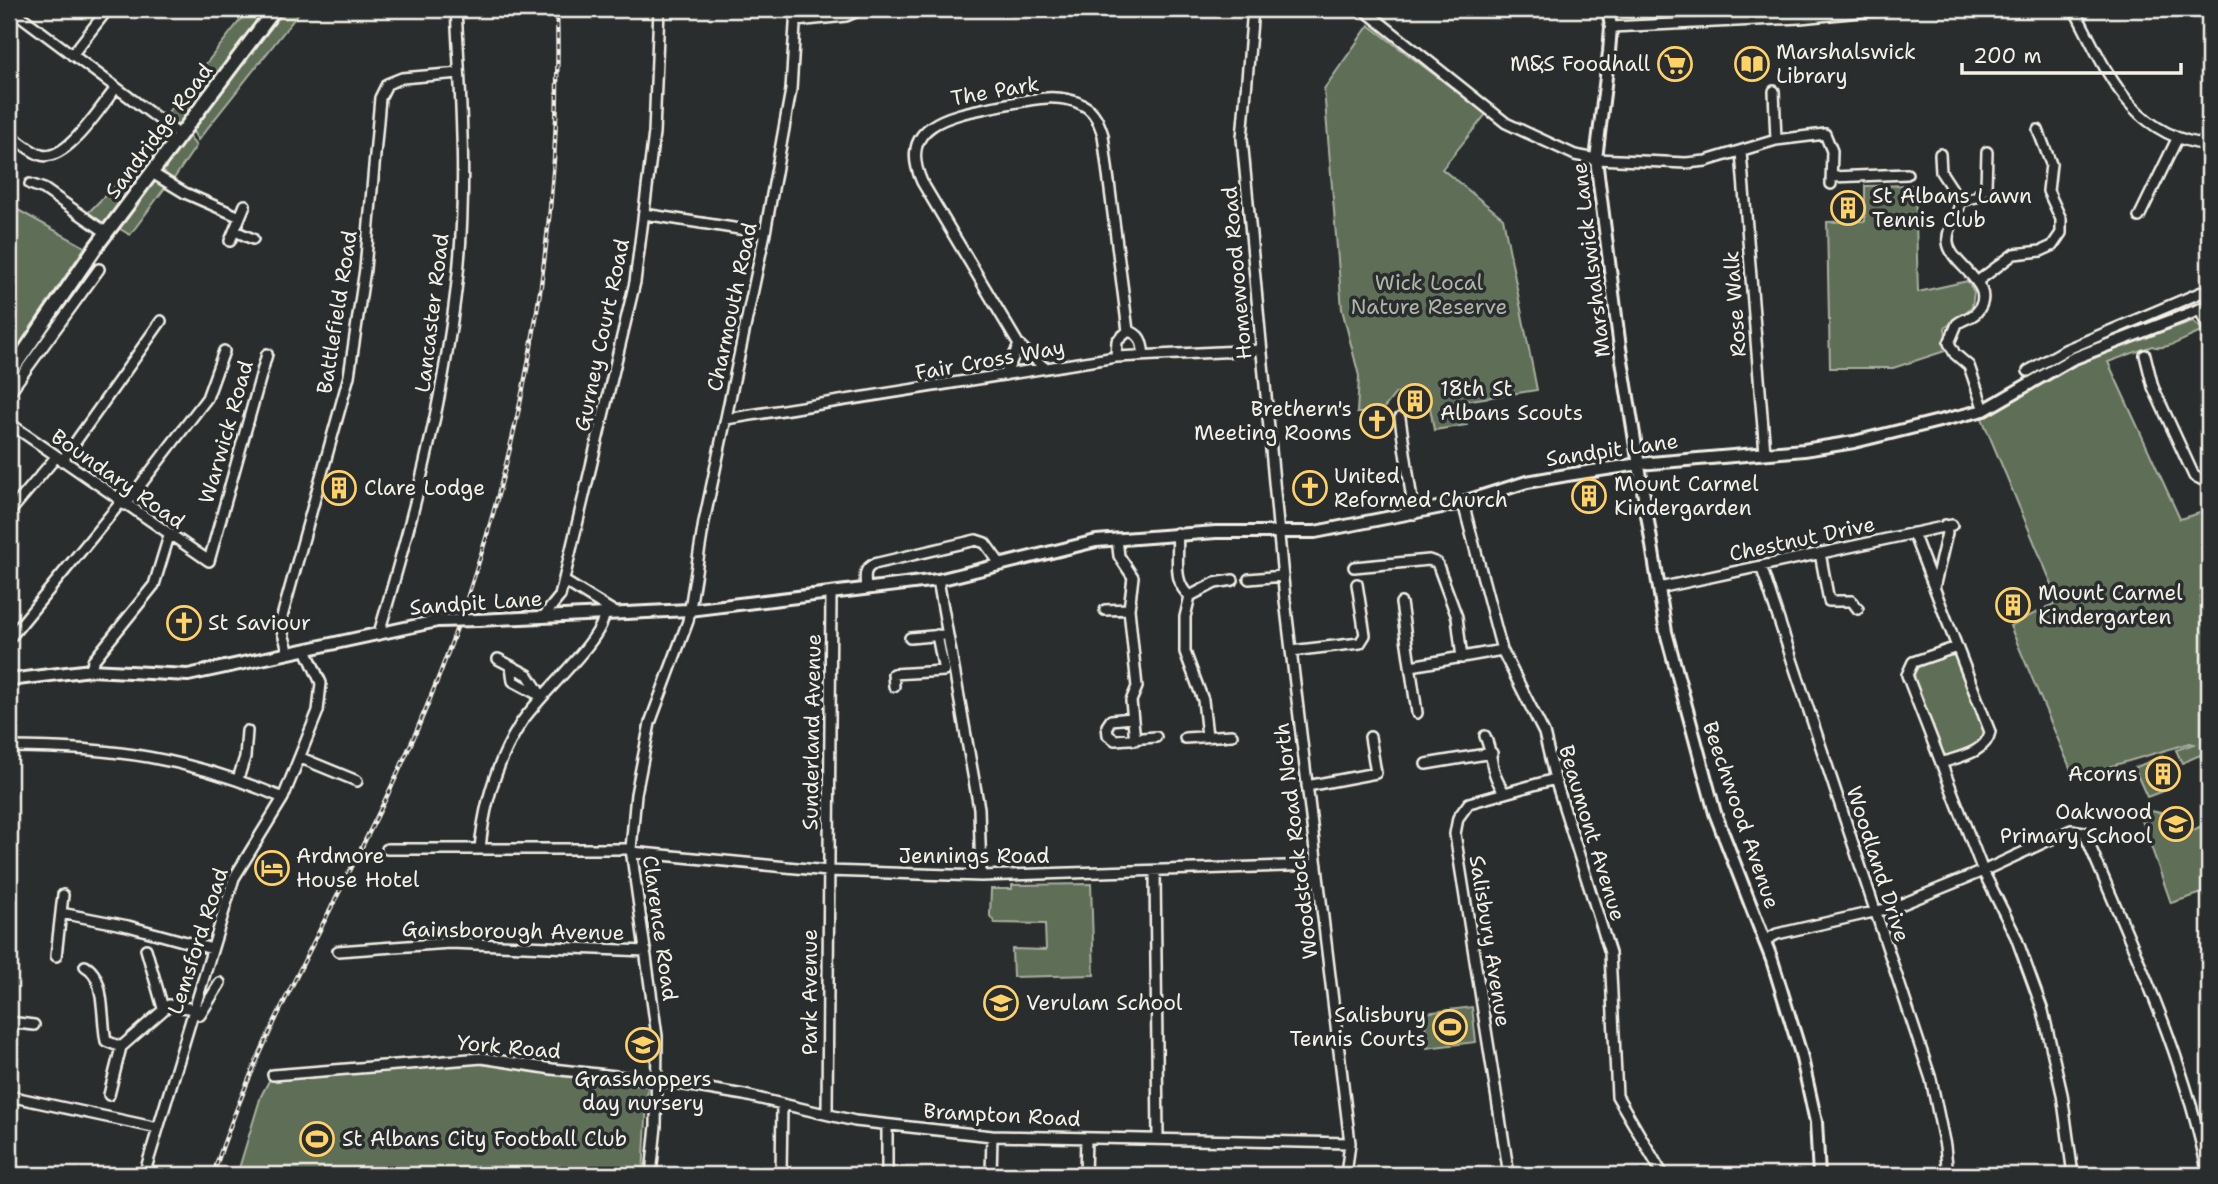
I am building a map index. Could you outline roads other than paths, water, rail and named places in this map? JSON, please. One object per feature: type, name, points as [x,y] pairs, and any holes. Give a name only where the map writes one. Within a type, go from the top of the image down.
[{"type":"main road","name":"Sandridge Road","points":[[9,374],[32,351],[81,281],[107,233],[275,9]]},
{"type":"street","points":[[10,9],[180,135]]},
{"type":"street","points":[[72,55],[108,9]]},
{"type":"street","name":"Lancaster Road","points":[[379,633],[438,412],[457,289],[463,194],[456,9]]},
{"type":"street","name":"Gurney Court Road","points":[[544,617],[561,596],[635,282],[654,133],[659,9]]},
{"type":"street","name":"Charmouth Road","points":[[689,610],[791,90],[796,9]]},
{"type":"street","points":[[796,21],[845,16],[862,9]]},
{"type":"street","name":"Homewood Road","points":[[1253,9],[1242,138],[1278,534]]},
{"type":"street","points":[[1363,9],[1506,123],[1575,155],[1596,159],[1686,163],[1741,152],[1776,140],[1825,134],[1832,151],[1831,181],[1907,174]]},
{"type":"street","name":"Marshalswick Lane","points":[[1608,9],[1611,27],[1596,159],[1639,464]]},
{"type":"street","points":[[1737,9],[1737,21]]},
{"type":"street","points":[[1611,27],[1737,21],[1890,9]]},
{"type":"street","points":[[2074,9],[2133,110],[2153,126],[2177,139],[2209,145]]},
{"type":"street","name":"Battlefield Road","points":[[289,653],[280,624],[349,376],[365,269],[380,98],[387,84],[402,78],[459,73]]},
{"type":"street","points":[[10,138],[43,156],[54,155],[67,148],[116,88]]},
{"type":"street","points":[[1774,91],[1776,140]]},
{"type":"street","name":"The Park","points":[[1045,368],[1019,345],[922,182],[916,157],[925,131],[949,115],[1045,98],[1066,98],[1085,106],[1097,118],[1104,135],[1128,331],[1136,333],[1142,341],[1144,355]]},
{"type":"street","points":[[1978,281],[2014,254],[2041,251],[2053,246],[2061,233],[2061,219],[2048,191],[2051,164],[2038,130]]},
{"type":"street","points":[[2140,217],[2177,139]]},
{"type":"street","name":"Rose Walk","points":[[1741,152],[1765,453]]},
{"type":"street","points":[[1961,201],[1976,197],[1986,187],[1987,152]]},
{"type":"street","points":[[1940,154],[1941,172],[1961,201]]},
{"type":"street","points":[[152,173],[185,193],[240,218]]},
{"type":"street","points":[[30,184],[44,189],[107,233]]},
{"type":"street","points":[[1961,201],[1948,243],[1951,253],[1978,281],[1980,307],[1957,324],[1949,343],[1955,354],[1969,366],[1984,410]]},
{"type":"street","points":[[230,241],[244,205]]},
{"type":"street","points":[[644,214],[765,233]]},
{"type":"street","points":[[235,231],[253,239]]},
{"type":"street","name":"Sandridge Road","points":[[81,281],[99,269]]},
{"type":"street","points":[[2028,370],[2065,350],[2138,322],[2209,289]]},
{"type":"street","points":[[2205,308],[2209,330]]},
{"type":"street","name":"Sandpit Lane","points":[[9,680],[92,670],[188,675],[437,621],[689,610],[831,594],[939,580],[1069,546],[1117,539],[1177,533],[1278,534],[1336,530],[1463,503],[1527,482],[1639,464],[1854,442],[1984,410],[2072,359],[2205,308]]},
{"type":"street","points":[[9,513],[59,459],[161,321]]},
{"type":"street","points":[[2138,322],[2143,333]]},
{"type":"street","points":[[1116,357],[1117,341],[1128,331]]},
{"type":"street","points":[[1005,375],[1019,345]]},
{"type":"street","name":"Sandridge Road","points":[[9,393],[32,351]]},
{"type":"street","points":[[9,639],[123,504],[207,398],[224,351]]},
{"type":"street","name":"Fair Cross Way","points":[[726,419],[1116,357],[1261,351]]},
{"type":"street","name":"Warwick Road","points":[[209,561],[267,354]]},
{"type":"street","points":[[2144,355],[2153,387],[2194,476],[2209,483]]},
{"type":"street","points":[[1400,418],[1414,514]]},
{"type":"street","name":"Boundary Road","points":[[9,423],[169,536],[209,561]]},
{"type":"street","name":"Beechwood Avenue","points":[[1639,464],[1675,673],[1715,813],[1790,1014],[1809,1085],[1820,1146],[1819,1175]]},
{"type":"street","name":"Beaumont Avenue","points":[[1463,503],[1502,650],[1544,733],[1555,779],[1610,953],[1617,1096],[1663,1175]]},
{"type":"street","name":"Chestnut Drive","points":[[1659,589],[1948,525],[1935,584]]},
{"type":"street","points":[[1177,533],[1178,581],[1182,590],[1190,596]]},
{"type":"street","points":[[1913,533],[1935,584],[1990,732],[1985,744],[1978,749],[1941,763]]},
{"type":"street","name":"Woodstock Road North","points":[[1278,534],[1350,1143],[1346,1175]]},
{"type":"street","points":[[92,670],[93,661],[154,584],[169,536]]},
{"type":"street","points":[[1117,539],[1119,556],[1133,577],[1129,609],[1137,687],[1131,701],[1135,740]]},
{"type":"street","points":[[866,589],[864,574],[868,567],[874,564],[976,540],[985,543],[1001,565]]},
{"type":"street","points":[[1820,553],[1829,601],[1852,601],[1858,609]]},
{"type":"street","points":[[1354,567],[1377,559],[1429,560],[1437,563],[1457,617],[1462,658]]},
{"type":"street","name":"Woodland Drive","points":[[1761,566],[1931,1079],[1945,1146],[1948,1175]]},
{"type":"street","points":[[1249,579],[1283,576]]},
{"type":"street","points":[[939,580],[948,634],[949,670]]},
{"type":"street","points":[[1208,736],[1203,700],[1185,652],[1185,617],[1190,596],[1214,583],[1233,580]]},
{"type":"street","points":[[480,849],[488,797],[504,754],[522,720],[541,695],[601,631],[610,613],[564,581]]},
{"type":"street","points":[[1291,651],[1360,643],[1365,635],[1357,584]]},
{"type":"street","name":"Sunderland Avenue","points":[[828,871],[831,594]]},
{"type":"street","points":[[1401,603],[1417,713]]},
{"type":"street","points":[[1105,610],[1129,609]]},
{"type":"street","name":"Clarence Road","points":[[651,1175],[655,1149],[657,1081],[655,1011],[635,898],[631,850],[640,767],[650,723],[689,610]]},
{"type":"street","points":[[384,615],[396,629]]},
{"type":"street","points":[[910,638],[948,634]]},
{"type":"street","points":[[937,635],[949,670],[979,808],[981,876]]},
{"type":"street","points":[[1957,648],[1913,662],[1908,670],[1983,871],[2016,937],[2043,1010],[2062,1094],[2073,1175]]},
{"type":"street","name":"Lemsford Road","points":[[144,1175],[197,1012],[200,989],[234,878],[283,797],[318,711],[321,682],[306,650]]},
{"type":"street","points":[[1411,666],[1502,650]]},
{"type":"street","points":[[498,659],[510,666],[513,681],[541,695]]},
{"type":"street","points":[[894,686],[893,674],[949,670]]},
{"type":"street","points":[[1132,718],[1111,720],[1107,726],[1108,735],[1115,740],[1156,737]]},
{"type":"street","points":[[238,779],[245,757],[247,731]]},
{"type":"street","points":[[1185,738],[1232,735]]},
{"type":"street","points":[[1485,736],[1492,754],[1486,797]]},
{"type":"street","points":[[1307,786],[1377,777],[1370,737]]},
{"type":"street","points":[[9,747],[122,751],[174,760],[238,779],[283,797]]},
{"type":"street","points":[[1426,764],[1492,754]]},
{"type":"street","points":[[301,758],[357,781]]},
{"type":"street","points":[[1491,773],[1504,792]]},
{"type":"street","name":"Salisbury Avenue","points":[[1509,1175],[1455,834],[1458,818],[1469,803],[1555,779]]},
{"type":"street","points":[[1764,940],[1777,934],[1877,913],[1983,871],[2077,829],[2084,832],[2177,1057],[2199,1129],[2208,1175]]},
{"type":"street","name":"Jennings Road","points":[[387,849],[631,850],[828,871],[981,876],[1155,872],[1317,864]]},
{"type":"street","name":"Park Avenue","points":[[827,1114],[828,871]]},
{"type":"street","points":[[1155,872],[1158,1138]]},
{"type":"street","points":[[56,956],[63,895]]},
{"type":"street","points":[[61,913],[128,926],[212,949]]},
{"type":"street","name":"Gainsborough Avenue","points":[[338,951],[450,943],[646,951]]},
{"type":"street","points":[[146,950],[163,1008]]},
{"type":"street","points":[[85,966],[95,974],[106,1041],[121,1047]]},
{"type":"street","points":[[109,1095],[121,1047],[163,1008],[174,1004],[197,1012],[214,995],[220,983]]},
{"type":"street","points":[[200,989],[214,995]]},
{"type":"street","points":[[9,1022],[34,1025]]},
{"type":"street","name":"York Road","points":[[273,1075],[482,1058],[657,1081]]},
{"type":"street","name":"Brampton Road","points":[[657,1081],[887,1125],[992,1136],[1350,1143]]},
{"type":"street","points":[[9,1096],[158,1128]]},
{"type":"street","points":[[781,1175],[782,1104]]},
{"type":"street","points":[[887,1125],[887,1175]]},
{"type":"street","points":[[991,1175],[992,1136]]},
{"type":"street","points":[[1085,1175],[1086,1138]]},
{"type":"railway","points":[[213,1175],[252,1071],[396,777],[435,687],[469,594],[497,499],[520,402],[538,304],[550,206],[557,107],[557,9]]},
{"type":"place","name":"M&S Foodhall","points":[[1675,64]]},
{"type":"place","name":"Marshalswick Library","points":[[1752,64]]},
{"type":"place","name":"St Albans Lawn Tennis Club","points":[[1848,208]]},
{"type":"place","name":"18th St Albans Scouts","points":[[1415,401]]},
{"type":"place","name":"Brethern's Meeting Rooms","points":[[1377,421]]},
{"type":"place","name":"Clare Lodge","points":[[339,488]]},
{"type":"place","name":"United Reformed Church","points":[[1310,488]]},
{"type":"place","name":"Mount Carmel Kindergarden","points":[[1589,496]]},
{"type":"place","name":"Mount Carmel Kindergarten","points":[[2013,605]]},
{"type":"place","name":"St Saviour","points":[[184,623]]},
{"type":"place","name":"Acorns","points":[[2163,774]]},
{"type":"place","name":"Oakwood Primary School","points":[[2176,824]]},
{"type":"place","name":"Ardmore House Hotel","points":[[272,868]]},
{"type":"place","name":"Verulam School","points":[[1001,1003]]},
{"type":"place","name":"Salisbury Tennis Courts","points":[[1450,1027]]},
{"type":"place","name":"Grasshoppers day nursery","points":[[643,1045]]},
{"type":"place","name":"St Albans City Football Club","points":[[317,1139]]},
{"type":"park label","name":"Wick Local Nature Reserve","points":[[1429,295]]}]
